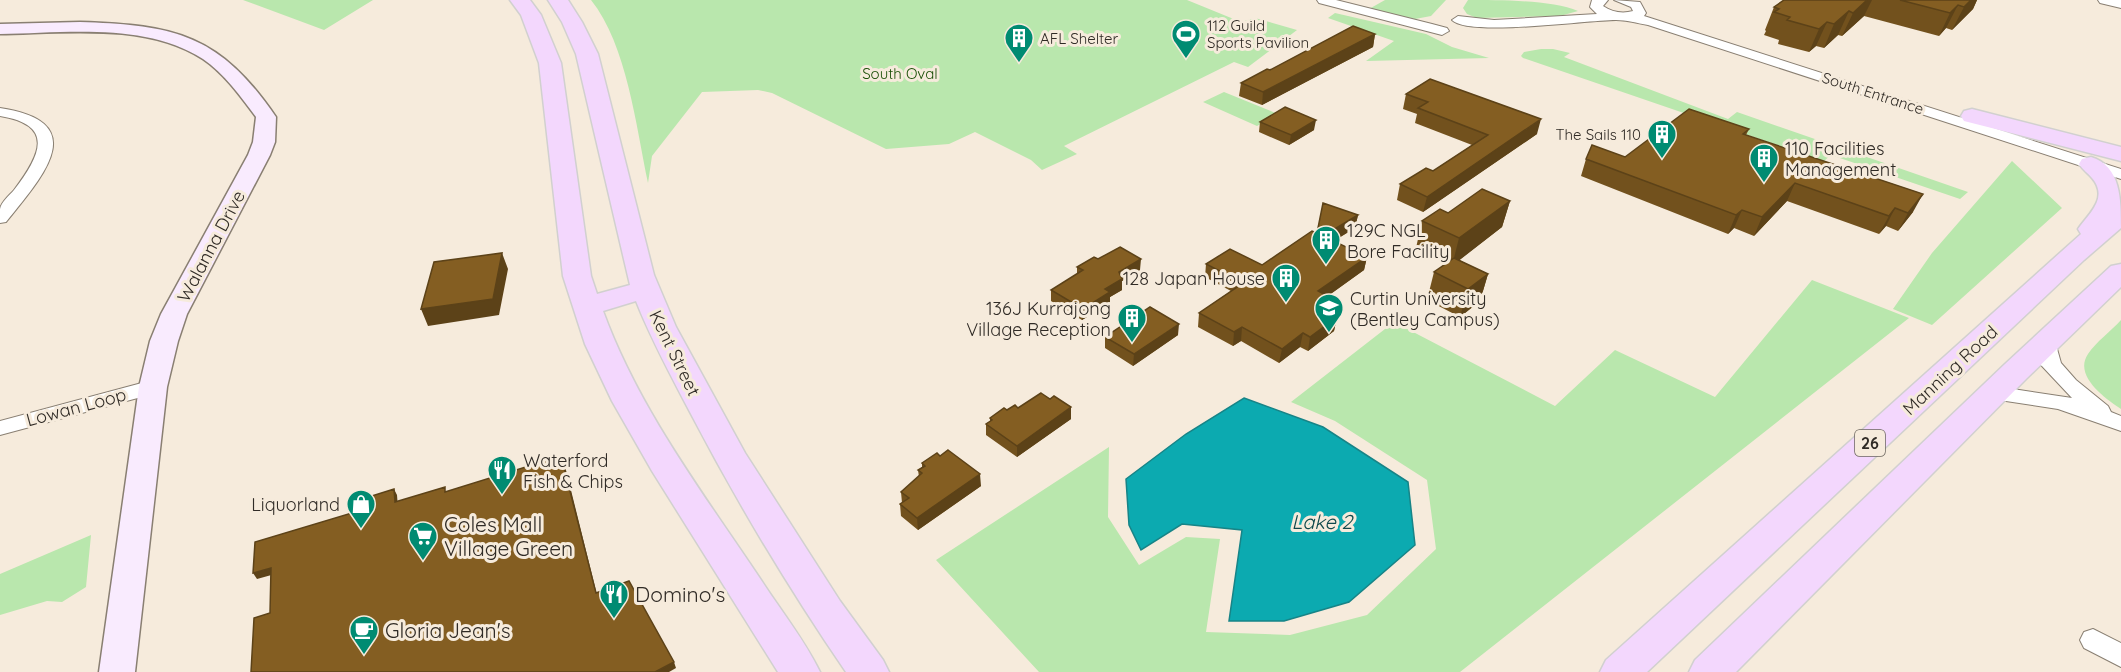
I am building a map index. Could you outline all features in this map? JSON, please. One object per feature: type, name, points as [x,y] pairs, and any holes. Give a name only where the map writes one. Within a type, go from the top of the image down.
[{"type":"main road","points":[[520,0],[538,32],[550,63],[577,276],[600,344],[628,401],[670,472],[800,672]]},
{"type":"main road","name":"Kent Street","points":[[558,0],[572,22],[586,54],[624,216],[646,289],[666,337],[731,458],[826,612],[869,672]]},
{"type":"main road","points":[[1972,116],[2121,154]]},
{"type":"main road","points":[[2074,254],[2095,223],[2108,210],[2113,197],[2108,182],[2091,164]]},
{"type":"main road","name":"Manning Road","points":[[1620,672],[2074,254],[2121,215]]},
{"type":"main road","points":[[1709,672],[1993,393],[2121,272]]},
{"type":"main road","points":[[587,306],[646,289]]},
{"type":"street","points":[[1323,0],[1378,16],[1439,26],[1458,33],[1462,25],[1564,21],[1637,15],[1640,5]]},
{"type":"street","name":"South Entrance","points":[[1620,0],[2121,163]]},
{"type":"street","points":[[2104,0],[2121,4]]},
{"type":"street","points":[[1564,21],[1588,11],[1599,2],[1603,12],[1623,16]]},
{"type":"street","name":"South Entrance","points":[[1623,16],[1650,21],[2121,174]]},
{"type":"street","name":"Walanna Drive","points":[[0,28],[101,29],[142,32],[190,45],[210,56],[226,71],[266,117],[264,142],[260,155],[174,314],[164,341],[153,387],[117,672]]},
{"type":"street","points":[[0,112],[13,114],[34,123],[43,129],[46,137],[42,158],[25,187],[0,218]]},
{"type":"street","points":[[0,190],[25,187]]},
{"type":"street","points":[[2047,342],[2051,366],[2069,385],[2115,421]]},
{"type":"street","name":"Lowan Loop","points":[[0,428],[153,387]]},
{"type":"street","points":[[1993,393],[2061,402],[2115,421]]},
{"type":"street","points":[[2093,640],[2121,656]]},
{"type":"green space","points":[[243,0],[373,0],[324,30]]},
{"type":"green space","name":"South Oval","points":[[591,0],[1187,0],[1241,22],[1255,18],[1297,30],[1248,67],[1234,62],[1064,146],[1077,154],[1042,170],[1031,160],[975,132],[949,144],[886,149],[772,93],[758,90],[702,92],[652,156],[648,183],[622,63],[603,18]]},
{"type":"green space","points":[[1385,0],[1446,0],[1431,16],[1415,19],[1369,9]]},
{"type":"green space","points":[[1468,0],[1540,3],[1578,11],[1560,16],[1477,18],[1467,14],[1463,8]]},
{"type":"green space","points":[[1335,13],[1426,34],[1452,47],[1489,58],[1366,61],[1394,41],[1328,18]]},
{"type":"green space","points":[[1541,49],[1570,53],[1564,57],[1728,119],[1737,112],[1968,192],[1960,199],[1831,155],[1824,161],[1521,56],[1524,52]]},
{"type":"green space","points":[[1224,92],[1278,114],[1257,126],[1203,102]]},
{"type":"green space","points":[[2012,161],[2062,208],[1932,325],[1893,309],[1932,253]]},
{"type":"green space","points":[[1812,280],[1909,318],[1460,672],[1039,672],[936,560],[1109,447],[1108,517],[1139,565],[1186,537],[1220,539],[1206,632],[1290,635],[1367,615],[1436,549],[1427,480],[1335,421],[1291,402],[1394,322],[1555,406],[1615,350],[1715,397]]},
{"type":"green space","points":[[2121,320],[2121,409],[2093,386],[2085,370],[2084,362],[2091,350]]},
{"type":"green space","points":[[91,535],[86,587],[62,602],[47,601],[0,615],[0,574]]},
{"type":"water","name":"Lake 2","points":[[1244,398],[1323,427],[1408,482],[1415,545],[1349,602],[1284,621],[1229,621],[1242,530],[1182,524],[1141,550],[1129,525],[1126,479],[1186,434]]},
{"type":"building","points":[[1784,0],[1867,0],[1853,13],[1849,11],[1834,24],[1827,22],[1819,29],[1787,20],[1790,17],[1774,12],[1779,9],[1774,7]]},
{"type":"building","points":[[1900,0],[1971,0],[1964,7],[1958,5],[1950,13]]},
{"type":"building","points":[[1353,26],[1375,34],[1263,92],[1241,83],[1267,69],[1270,70]]},
{"type":"building","points":[[1430,79],[1541,119],[1427,197],[1400,184],[1426,168],[1433,171],[1488,135],[1418,108],[1428,102],[1406,94]]},
{"type":"building","points":[[1285,107],[1316,120],[1291,135],[1260,122]]},
{"type":"building","points":[[1689,109],[1749,129],[1743,134],[1923,194],[1908,213],[1895,208],[1889,216],[1795,183],[1762,217],[1742,210],[1736,215],[1586,159],[1592,145],[1625,157]]},
{"type":"building","points":[[1482,189],[1510,201],[1459,238],[1422,221],[1440,209],[1448,213]]},
{"type":"building","points":[[1323,203],[1358,215],[1323,236],[1367,257],[1318,291],[1333,299],[1320,308],[1337,317],[1310,337],[1303,333],[1282,349],[1242,327],[1234,332],[1199,313],[1243,283],[1206,264],[1230,249],[1262,265],[1312,231],[1317,233]]},
{"type":"building","points":[[1120,247],[1141,259],[1119,272],[1122,279],[1105,289],[1110,292],[1083,309],[1051,290],[1083,270],[1077,267],[1094,257],[1098,259]]},
{"type":"building","points":[[502,253],[493,299],[421,309],[434,262]]},
{"type":"building","points":[[1454,258],[1488,274],[1468,289],[1434,272]]},
{"type":"building","points":[[1150,307],[1179,324],[1134,354],[1105,337]]},
{"type":"building","points":[[1041,393],[1050,399],[1054,396],[1071,407],[1017,446],[986,424],[992,420],[990,418],[1004,408],[1007,410],[1015,405],[1018,408]]},
{"type":"building","points":[[948,450],[980,474],[917,518],[900,504],[909,498],[901,492],[922,473],[918,470],[925,466],[922,463],[937,453],[940,456]]},
{"type":"building","name":"Coles Mall Village Green","points":[[561,456],[596,593],[629,581],[674,662],[655,672],[251,672],[254,618],[270,613],[271,568],[253,573],[255,542],[362,510],[362,499],[394,489],[395,502],[445,487],[445,492]]},
{"type":"place","name":"112 Guild Sports Pavilion","points":[[1186,60]]},
{"type":"place","name":"AFL Shelter","points":[[1019,64]]},
{"type":"place","name":"The Sails 110","points":[[1662,160]]},
{"type":"place","name":"110 Facilities Management","points":[[1764,184]]},
{"type":"place","name":"129C NGL Bore Facility","points":[[1326,266]]},
{"type":"place","name":"128 Japan House","points":[[1286,304]]},
{"type":"place","name":"Curtin University (Bentley Campus)","points":[[1329,334]]},
{"type":"place","name":"136J Kurrajong Village Reception","points":[[1132,344]]},
{"type":"place","name":"Waterford Fish & Chips","points":[[502,496]]},
{"type":"place","name":"Liquorland","points":[[361,530]]},
{"type":"place","name":"Coles Mall Village Green","points":[[423,562]]},
{"type":"place","name":"Domino's","points":[[614,620]]},
{"type":"place","name":"Gloria Jean's","points":[[364,656]]}]
